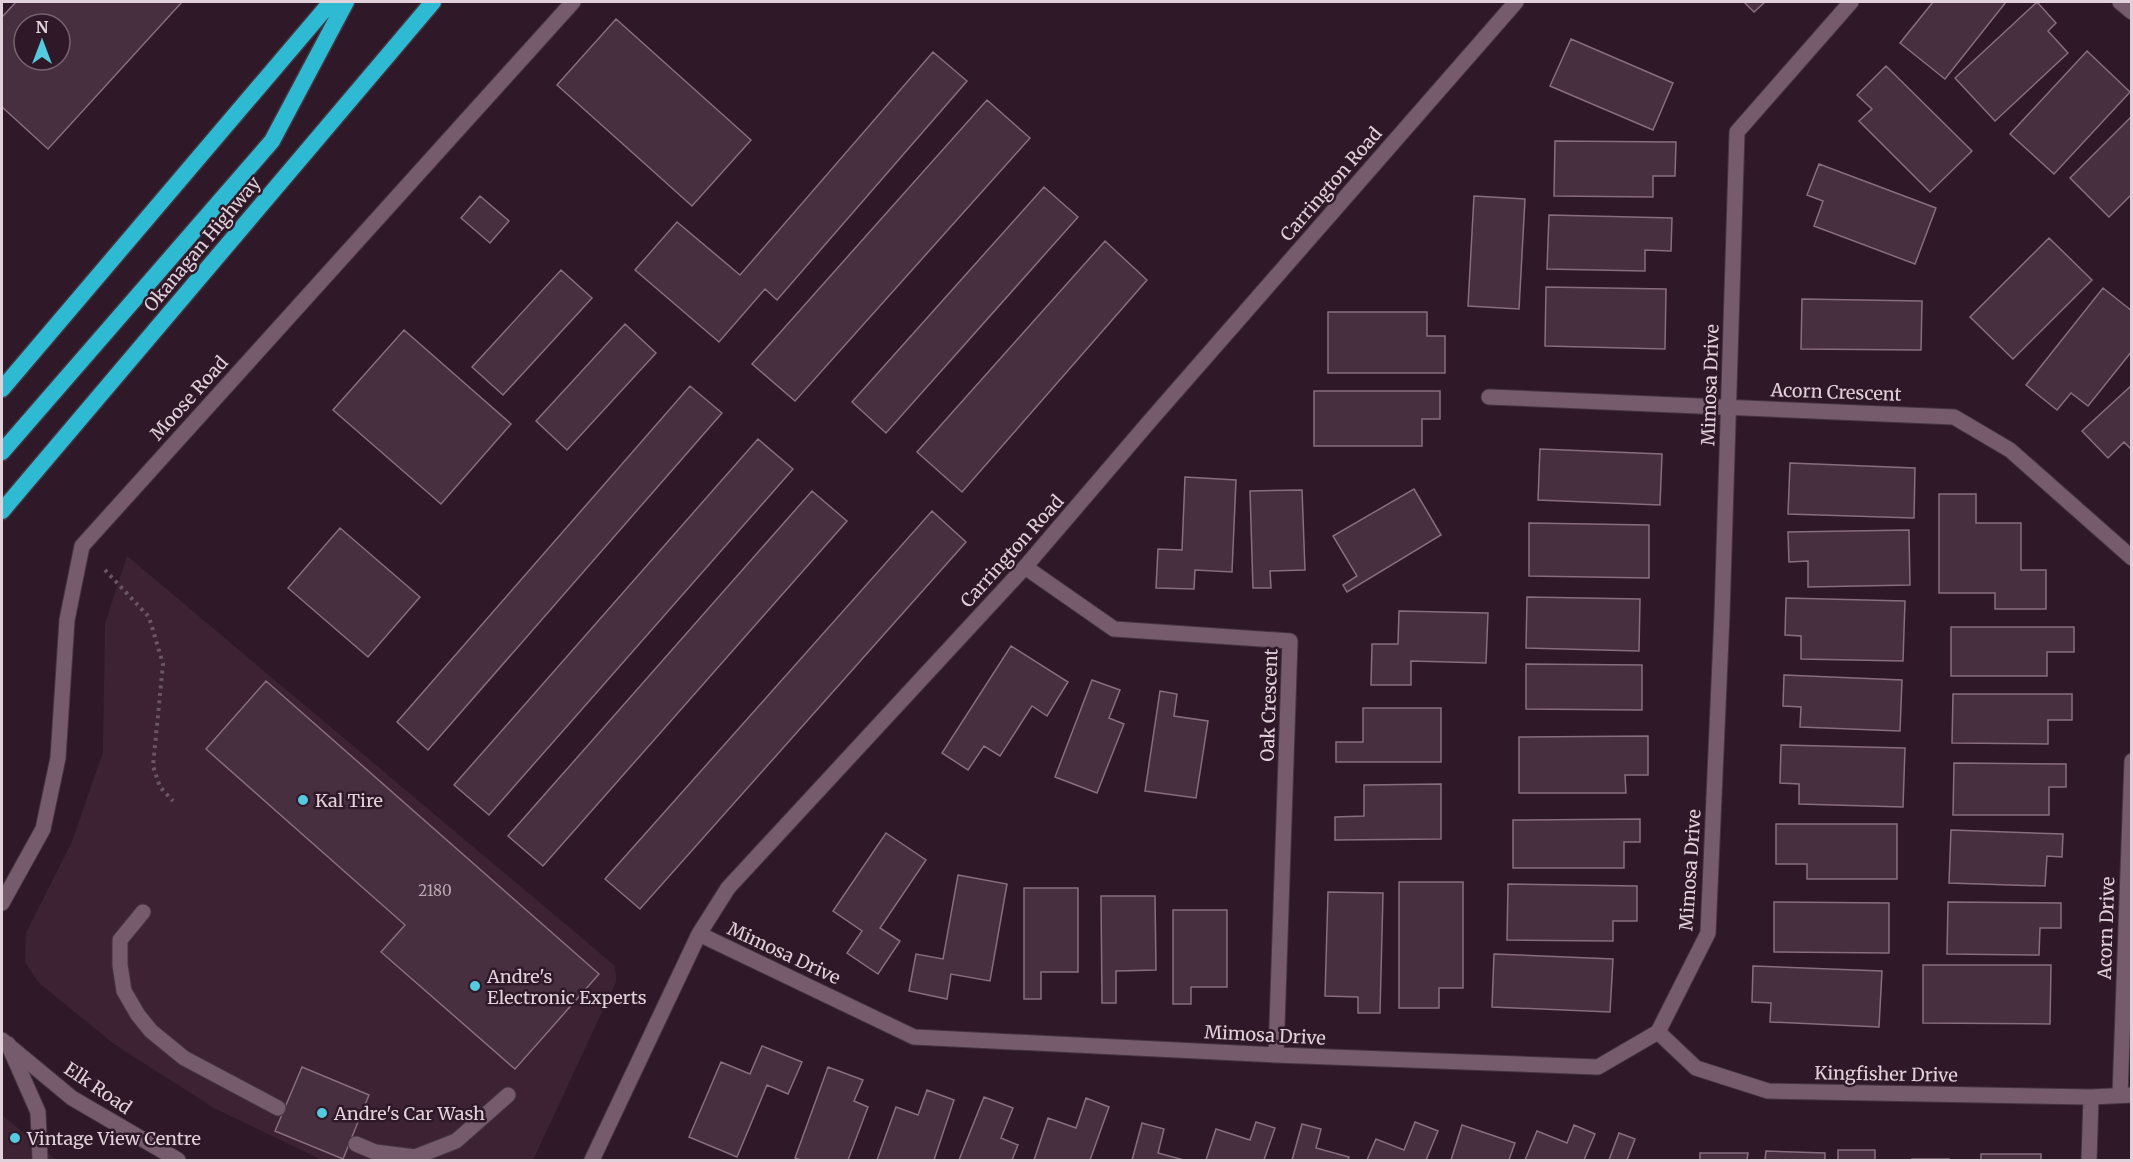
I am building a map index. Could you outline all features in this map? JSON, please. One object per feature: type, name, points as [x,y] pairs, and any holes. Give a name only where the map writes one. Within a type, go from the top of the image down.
[{"type":"highway","points":[[2,389],[331,2]]},
{"type":"highway","points":[[2,452],[272,141],[346,2]]},
{"type":"highway","name":"Okanagan Highway","points":[[2,511],[433,2]]},
{"type":"street","name":"Moose Road","points":[[82,546],[573,2]]},
{"type":"street","name":"Carrington Road","points":[[592,1161],[699,934],[728,888],[1025,567],[1516,2]]},
{"type":"street","name":"Mimosa Drive","points":[[699,934],[914,1037],[1276,1055],[1598,1067],[1658,1032],[1708,933],[1722,615],[1737,132],[1851,2]]},
{"type":"street","points":[[2120,2],[2132,12]]},
{"type":"street","name":"Acorn Crescent","points":[[1489,397],[1954,417],[2010,450],[2132,558]]},
{"type":"street","points":[[2,903],[43,830],[58,758],[67,620],[82,546]]},
{"type":"street","name":"Oak Crescent","points":[[1025,567],[1114,628],[1290,641],[1276,1055]]},
{"type":"street","name":"Acorn Drive","points":[[2126,1095],[2132,761]]},
{"type":"street","points":[[143,912],[120,940],[120,965],[124,991],[138,1015],[151,1031],[184,1058],[278,1108]]},
{"type":"street","name":"Kingfisher Drive","points":[[1658,1032],[1696,1068],[1768,1091],[2091,1097],[2126,1095]]},
{"type":"street","points":[[5,1042],[38,1112],[40,1161]]},
{"type":"street","name":"Elk Road","points":[[5,1042],[72,1098],[178,1161]]},
{"type":"street","points":[[356,1144],[375,1152],[415,1157],[456,1141],[508,1095]]},
{"type":"street","points":[[2089,1161],[2091,1097]]},
{"type":"path","points":[[82,546],[149,617],[163,664],[153,766],[160,787],[173,801]]},
{"type":"shaded area","points":[[127,556],[614,965],[616,982],[533,1160],[322,1160],[214,1108],[114,1044],[38,982],[25,962],[26,933],[72,842],[103,752],[105,624]]},
{"type":"shaded area","name":"Vintage View Centre","points":[[2,1115],[56,1160],[2,1160]]},
{"type":"building","points":[[16,2],[182,2],[48,149],[2,107],[2,17]]},
{"type":"building","points":[[1744,2],[1765,2],[1754,12]]},
{"type":"building","points":[[1933,2],[2006,2],[1945,79],[1900,43]]},
{"type":"building","points":[[2037,2],[2056,23],[2048,31],[2068,53],[1995,121],[1955,78]]},
{"type":"building","points":[[616,19],[751,140],[692,206],[557,85]]},
{"type":"building","points":[[1571,39],[1673,83],[1653,130],[1550,86]]},
{"type":"building","points":[[2087,51],[2130,92],[2054,174],[2010,134]]},
{"type":"building","points":[[933,52],[967,81],[777,300],[765,289],[719,342],[635,270],[677,222],[740,275]]},
{"type":"building","points":[[1886,66],[1972,151],[1930,192],[1859,121],[1872,109],[1857,95]]},
{"type":"building","points":[[987,100],[1030,138],[795,401],[752,364]]},
{"type":"building","points":[[2132,116],[2132,194],[2109,217],[2070,178]]},
{"type":"building","points":[[1555,141],[1676,142],[1675,176],[1653,176],[1653,197],[1554,196]]},
{"type":"building","points":[[1819,164],[1936,208],[1915,264],[1814,226],[1823,201],[1807,195]]},
{"type":"building","points":[[1044,187],[1078,217],[886,433],[852,402]]},
{"type":"building","points":[[480,196],[509,221],[490,243],[461,218]]},
{"type":"building","points":[[1474,196],[1525,199],[1519,309],[1468,306]]},
{"type":"building","points":[[1549,215],[1672,218],[1671,251],[1645,250],[1645,271],[1547,269]]},
{"type":"building","points":[[2049,238],[2092,280],[2013,359],[1970,317]]},
{"type":"building","points":[[1105,241],[1147,280],[962,492],[917,452]]},
{"type":"building","points":[[561,270],[592,298],[503,395],[472,367]]},
{"type":"building","points":[[1546,287],[1666,289],[1665,349],[1545,346]]},
{"type":"building","points":[[2103,288],[2132,311],[2132,351],[2088,406],[2071,393],[2057,410],[2026,385]]},
{"type":"building","points":[[1802,299],[1922,301],[1921,350],[1801,349]]},
{"type":"building","points":[[1328,312],[1427,312],[1427,336],[1445,336],[1445,373],[1328,373]]},
{"type":"building","points":[[625,324],[656,353],[567,450],[536,421]]},
{"type":"building","points":[[404,330],[511,424],[441,504],[333,410]]},
{"type":"building","points":[[2132,385],[2132,450],[2124,442],[2108,458],[2082,431]]},
{"type":"building","points":[[690,386],[722,413],[428,750],[397,722]]},
{"type":"building","points":[[1314,391],[1440,391],[1440,419],[1422,419],[1422,446],[1314,446]]},
{"type":"building","points":[[758,439],[793,469],[489,815],[454,785]]},
{"type":"building","points":[[1540,449],[1662,454],[1660,505],[1538,500]]},
{"type":"building","points":[[1790,463],[1915,468],[1914,518],[1788,514]]},
{"type":"building","points":[[1185,477],[1236,480],[1232,572],[1195,570],[1194,589],[1156,588],[1158,549],[1182,550]]},
{"type":"building","points":[[1414,489],[1441,535],[1347,592],[1343,585],[1357,576],[1333,536]]},
{"type":"building","points":[[1302,490],[1305,570],[1270,571],[1271,588],[1253,588],[1250,491]]},
{"type":"building","points":[[812,491],[847,521],[543,866],[508,836]]},
{"type":"building","points":[[1939,494],[1976,494],[1976,523],[2021,523],[2021,570],[2046,570],[2046,609],[1995,609],[1995,593],[1939,593]]},
{"type":"building","points":[[932,511],[966,542],[640,909],[605,879]]},
{"type":"building","points":[[1529,523],[1649,525],[1649,578],[1529,576]]},
{"type":"building","points":[[340,528],[420,597],[368,657],[288,588]]},
{"type":"building","points":[[1909,530],[1910,585],[1808,587],[1808,561],[1789,562],[1788,532]]},
{"type":"building","points":[[1527,597],[1640,599],[1639,651],[1526,648]]},
{"type":"building","points":[[1786,598],[1905,601],[1903,661],[1801,659],[1801,636],[1785,635]]},
{"type":"building","points":[[1399,611],[1488,613],[1486,663],[1411,661],[1411,685],[1371,685],[1372,644],[1398,644]]},
{"type":"building","points":[[1951,627],[2074,627],[2074,652],[2047,652],[2047,676],[1951,676]]},
{"type":"building","points":[[1011,646],[1068,682],[1047,716],[1032,706],[1000,756],[984,746],[968,770],[942,753]]},
{"type":"building","points":[[1526,664],[1642,665],[1642,710],[1526,709]]},
{"type":"building","points":[[1784,675],[1902,680],[1900,731],[1800,727],[1801,707],[1783,706]]},
{"type":"building","points":[[1092,680],[1120,690],[1109,718],[1124,724],[1097,793],[1055,777]]},
{"type":"building","points":[[266,681],[599,974],[515,1069],[381,952],[405,925],[206,749]]},
{"type":"building","points":[[1160,691],[1177,694],[1174,716],[1208,721],[1196,798],[1145,791]]},
{"type":"building","points":[[1953,694],[2072,694],[2072,720],[2048,720],[2048,744],[1952,743]]},
{"type":"building","points":[[1363,708],[1441,708],[1441,762],[1336,762],[1336,742],[1363,742]]},
{"type":"building","points":[[1648,736],[1648,775],[1625,775],[1626,793],[1519,793],[1519,737]]},
{"type":"building","points":[[1781,745],[1905,748],[1903,807],[1799,804],[1799,784],[1780,783]]},
{"type":"building","points":[[1954,763],[2066,764],[2066,787],[2049,787],[2049,815],[1953,815]]},
{"type":"building","points":[[1441,784],[1441,839],[1335,840],[1335,817],[1364,816],[1364,785]]},
{"type":"building","points":[[1640,819],[1640,842],[1624,842],[1624,868],[1513,868],[1513,820]]},
{"type":"building","points":[[1776,824],[1897,824],[1897,879],[1807,879],[1807,864],[1776,864]]},
{"type":"building","points":[[1951,830],[2063,834],[2062,857],[2047,856],[2045,886],[1949,883]]},
{"type":"building","points":[[886,833],[926,860],[880,928],[900,941],[878,974],[847,953],[862,931],[833,911]]},
{"type":"building","points":[[958,875],[1007,884],[990,981],[951,974],[947,999],[909,991],[916,954],[943,959]]},
{"type":"building","points":[[1399,882],[1463,882],[1463,988],[1439,988],[1439,1008],[1399,1008]]},
{"type":"building","points":[[1508,884],[1637,886],[1637,921],[1613,921],[1613,941],[1507,940]]},
{"type":"building","points":[[1024,888],[1078,888],[1078,972],[1041,972],[1041,999],[1024,999]]},
{"type":"building","points":[[1328,892],[1383,893],[1380,1013],[1358,1013],[1358,997],[1325,996]]},
{"type":"building","points":[[1101,896],[1155,896],[1156,970],[1116,971],[1116,1003],[1102,1003]]},
{"type":"building","points":[[1774,902],[1889,903],[1889,953],[1774,952]]},
{"type":"building","points":[[1948,902],[2061,903],[2061,928],[2040,928],[2039,955],[1947,954]]},
{"type":"building","points":[[1173,910],[1227,910],[1227,987],[1191,987],[1191,1004],[1173,1004]]},
{"type":"building","points":[[1494,954],[1613,959],[1610,1012],[1492,1007]]},
{"type":"building","points":[[1923,965],[2051,965],[2050,1024],[1923,1023]]},
{"type":"building","points":[[1753,966],[1882,971],[1879,1027],[1770,1022],[1771,1003],[1752,1002]]},
{"type":"building","points":[[762,1046],[802,1062],[788,1094],[767,1085],[737,1157],[689,1137],[721,1062],[750,1074]]},
{"type":"building","name":"Andre's Car Wash","points":[[302,1067],[369,1095],[343,1159],[275,1131]]},
{"type":"building","points":[[828,1067],[863,1080],[854,1101],[868,1107],[848,1160],[801,1160],[795,1158]]},
{"type":"building","points":[[927,1090],[954,1100],[934,1160],[877,1160],[896,1107],[918,1115]]},
{"type":"building","points":[[984,1097],[1013,1108],[1001,1138],[1018,1145],[1012,1160],[959,1160]]},
{"type":"building","points":[[1086,1098],[1109,1107],[1090,1160],[1034,1160],[1048,1118],[1076,1128]]},
{"type":"building","points":[[1256,1122],[1275,1128],[1264,1160],[1206,1160],[1216,1129],[1250,1140]]},
{"type":"building","points":[[1415,1122],[1438,1131],[1426,1160],[1367,1160],[1376,1139],[1404,1150]]},
{"type":"building","points":[[1142,1123],[1164,1129],[1158,1153],[1184,1160],[1132,1160]]},
{"type":"building","points":[[1302,1124],[1321,1129],[1316,1148],[1349,1157],[1348,1160],[1292,1160]]},
{"type":"building","points":[[1462,1125],[1515,1143],[1509,1160],[1451,1160]]},
{"type":"building","points":[[1574,1125],[1595,1134],[1584,1160],[1525,1160],[1537,1131],[1567,1143]]},
{"type":"building","points":[[1619,1133],[1635,1139],[1627,1160],[1609,1160]]},
{"type":"building","points":[[1838,1150],[1875,1150],[1875,1160],[1838,1160]]},
{"type":"building","points":[[1766,1151],[1825,1153],[1825,1160],[1765,1160]]},
{"type":"building","points":[[1700,1153],[1748,1153],[1747,1160],[1700,1160]]},
{"type":"building","points":[[1981,1154],[2041,1154],[2041,1160],[1981,1160]]},
{"type":"building","points":[[1949,1159],[1949,1160],[1912,1160]]},
{"type":"place","name":"Kal Tire","points":[[303,800]]},
{"type":"place","name":"Andre's Electronic Experts","points":[[475,986]]},
{"type":"place","name":"Andre's Car Wash","points":[[322,1113]]},
{"type":"place","name":"Vintage View Centre","points":[[15,1138]]}]
